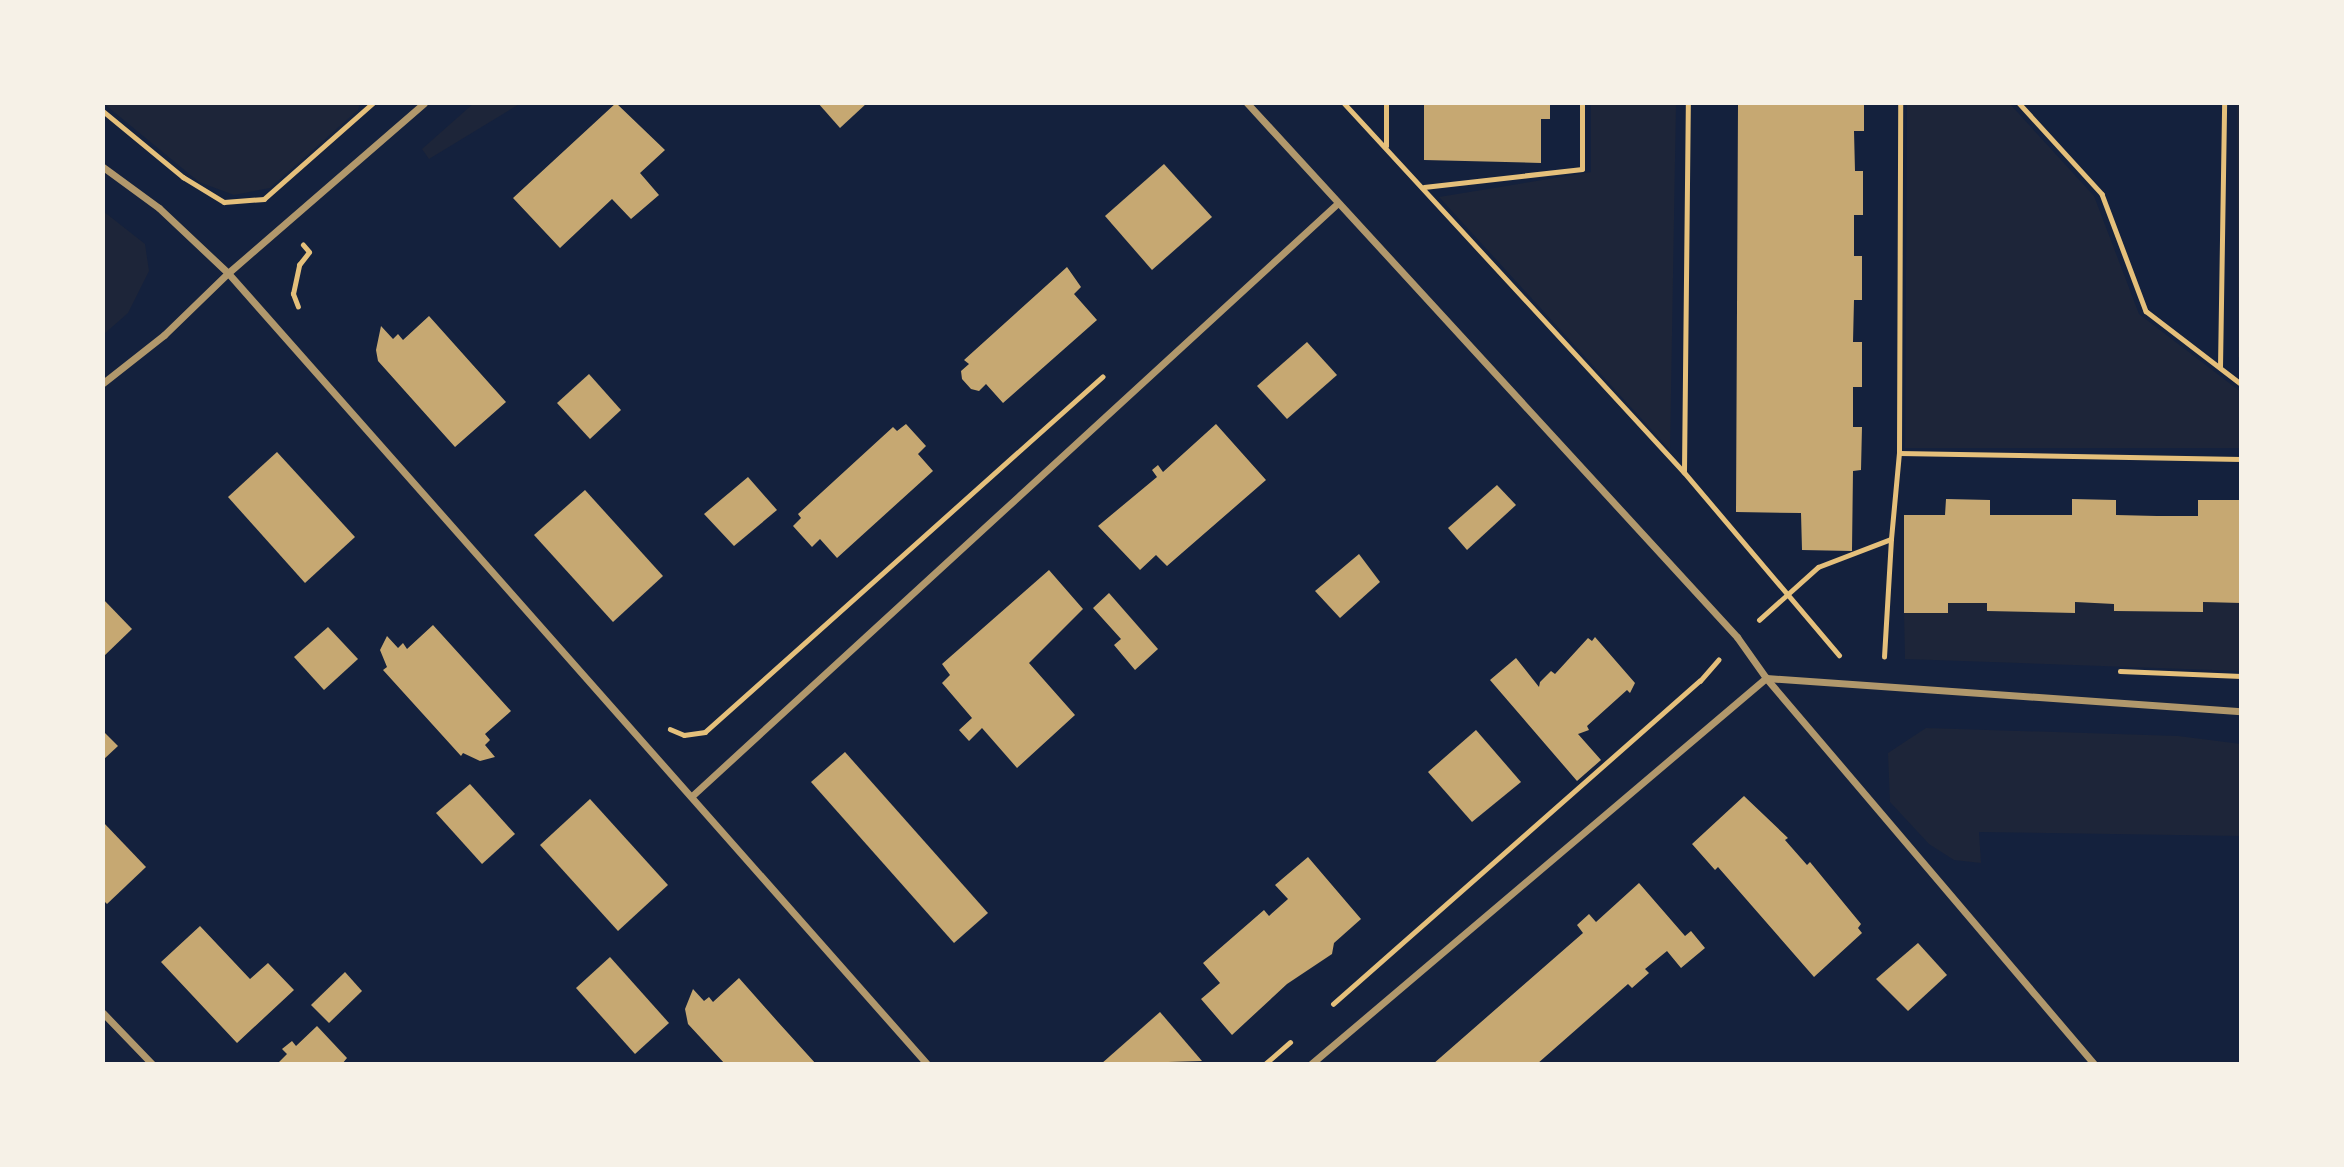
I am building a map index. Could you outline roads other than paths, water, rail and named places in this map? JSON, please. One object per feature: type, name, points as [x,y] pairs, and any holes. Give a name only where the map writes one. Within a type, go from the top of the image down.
[{"type":"street","points":[[103,383],[164,335],[228,273],[424,103]]},
{"type":"street","points":[[1248,103],[1737,637],[1766,678],[2094,1064]]},
{"type":"street","points":[[103,167],[159,208],[228,273],[693,795],[928,1064]]},
{"type":"street","points":[[693,795],[1338,203]]},
{"type":"street","points":[[1311,1064],[1766,678],[2241,711]]},
{"type":"street","points":[[103,1013],[152,1064]]}]
